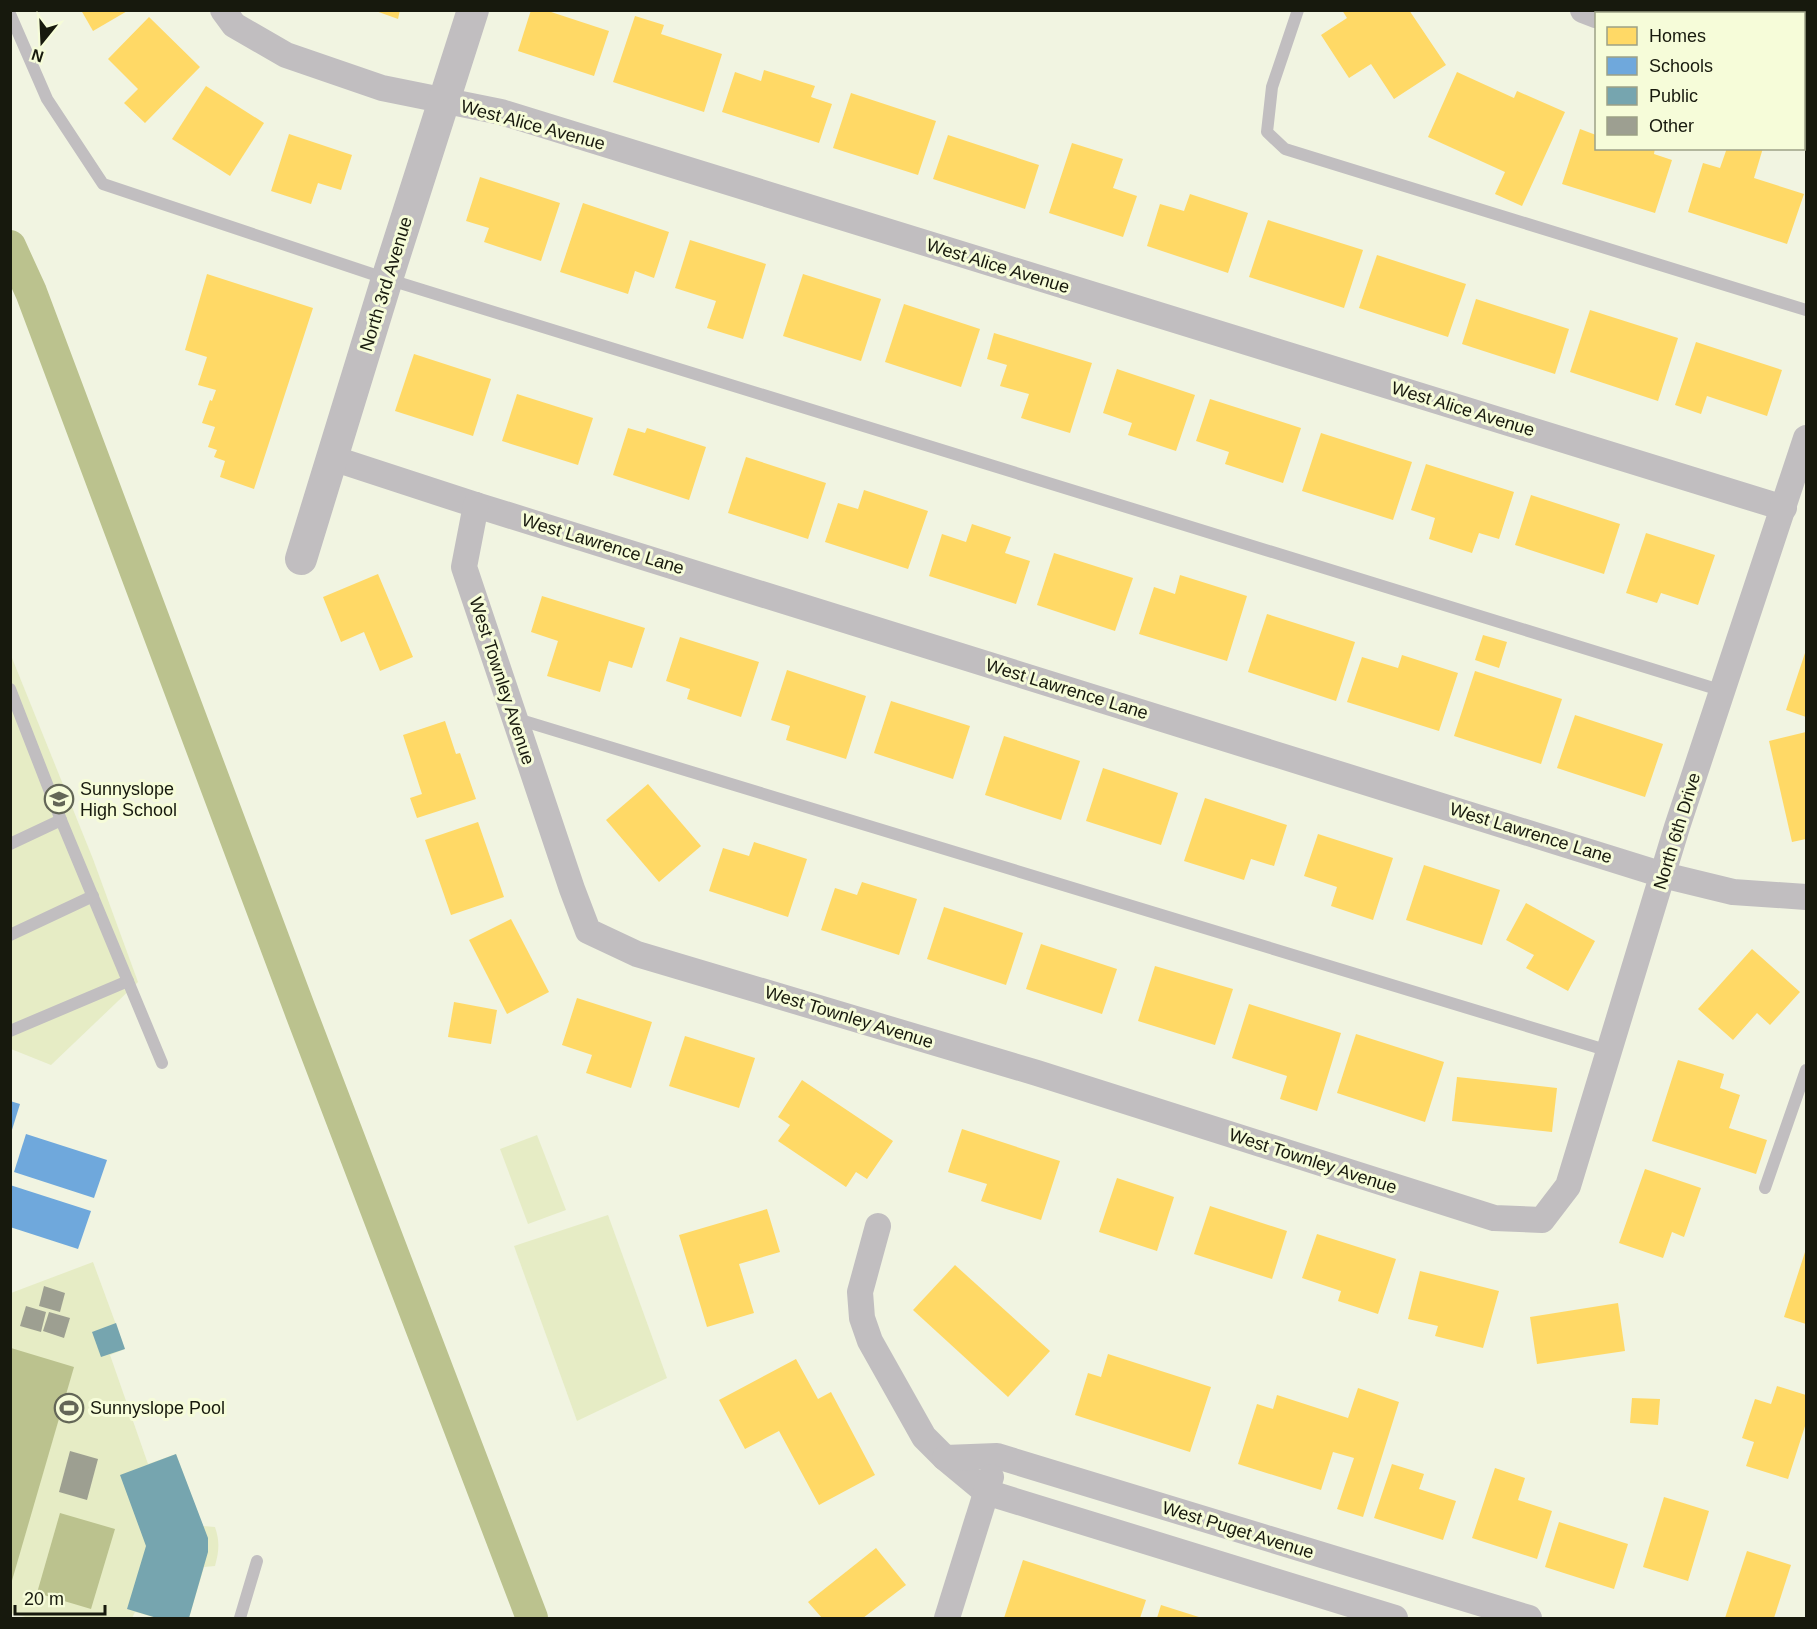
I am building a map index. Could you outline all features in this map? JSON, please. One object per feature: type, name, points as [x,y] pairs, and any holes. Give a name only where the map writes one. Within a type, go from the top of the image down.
[{"type":"street","name":"West Alice Avenue","points":[[223,10],[234,25],[286,55],[382,88],[512,116],[1784,507]]},
{"type":"street","name":"North 3rd Avenue","points":[[301,559],[473,10]]},
{"type":"street","name":"North 6th Drive","points":[[1542,1220],[1568,1186],[1677,827],[1806,438]]},
{"type":"street","name":"West Lawrence Lane","points":[[332,458],[476,505],[1664,874],[1733,892],[1806,897]]},
{"type":"street","name":"West Townley Avenue","points":[[476,505],[464,567],[588,931],[637,954],[1037,1073],[1494,1218],[1542,1220]]},
{"type":"street","points":[[878,1226],[860,1292],[862,1318],[870,1341],[924,1437],[986,1492],[1395,1618]]},
{"type":"street","points":[[947,1618],[997,1456]]},
{"type":"street","name":"West Puget Avenue","points":[[945,1458],[997,1456],[1529,1618]]},
{"type":"street","points":[[1241,1571],[1253,1535]]},
{"type":"lane","points":[[1298,10],[1272,87],[1267,132],[1285,149],[1806,310]]},
{"type":"lane","points":[[10,14],[46,99],[103,183],[387,279],[1723,691]]},
{"type":"lane","points":[[10,688],[61,820],[162,1063]]},
{"type":"lane","points":[[514,718],[1609,1051]]},
{"type":"lane","points":[[10,843],[61,820]]},
{"type":"lane","points":[[10,935],[93,896]]},
{"type":"lane","points":[[10,1031],[128,981]]},
{"type":"lane","points":[[1765,1188],[1806,1070]]},
{"type":"lane","points":[[240,1618],[257,1561]]},
{"type":"shaded area","points":[[10,653],[93,859],[138,982],[51,1065],[11,1049]]},
{"type":"shaded area","points":[[537,1135],[566,1210],[528,1224],[500,1149]]},
{"type":"shaded area","points":[[608,1215],[667,1378],[577,1421],[514,1246]]},
{"type":"shaded area","name":"Sunnyslope Pool","points":[[93,1262],[125,1349],[110,1355],[148,1464],[176,1454],[203,1526],[215,1527],[217,1532],[218,1546],[215,1566],[204,1567],[189,1618],[157,1618],[135,1612],[132,1618],[29,1618],[11,1613],[11,1293]]},
{"type":"shaded area","points":[[10,1348],[74,1367],[11,1584]]},
{"type":"shaded area","points":[[60,1513],[115,1529],[91,1609],[37,1593]]},
{"type":"building: Homes","points":[[81,10],[129,10],[93,31]]},
{"type":"building: Homes","points":[[373,10],[400,10],[398,19]]},
{"type":"building: Homes","points":[[531,10],[545,10],[609,31],[594,76],[518,51]]},
{"type":"building: Homes","points":[[1342,10],[1409,10],[1446,65],[1394,99],[1371,64],[1349,78],[1321,35],[1347,18]]},
{"type":"building: Homes","points":[[635,16],[664,25],[661,34],[722,54],[704,112],[613,82]]},
{"type":"building: Homes","points":[[149,17],[200,67],[145,123],[124,103],[138,89],[108,59]]},
{"type":"building: Homes","points":[[764,70],[815,86],[811,97],[832,104],[819,143],[722,112],[735,72],[761,81]]},
{"type":"building: Homes","points":[[1457,72],[1514,98],[1517,91],[1565,112],[1522,206],[1495,194],[1505,172],[1428,137]]},
{"type":"building: Homes","points":[[206,86],[264,123],[230,176],[172,139]]},
{"type":"building: Homes","points":[[851,93],[936,121],[918,175],[833,148]]},
{"type":"building: Homes","points":[[1580,129],[1595,135],[1595,150],[1655,150],[1654,154],[1672,160],[1655,213],[1562,184]]},
{"type":"building: Homes","points":[[289,134],[352,155],[341,190],[318,183],[311,204],[271,191]]},
{"type":"building: Homes","points":[[948,135],[1039,165],[1025,209],[933,179]]},
{"type":"building: Homes","points":[[1072,143],[1123,159],[1113,188],[1137,196],[1123,237],[1049,213]]},
{"type":"building: Homes","points":[[1726,150],[1762,150],[1754,178],[1804,194],[1787,244],[1688,212],[1703,163],[1720,168]]},
{"type":"building: Homes","points":[[480,177],[560,203],[541,261],[484,242],[489,228],[466,221]]},
{"type":"building: Homes","points":[[1190,194],[1248,213],[1228,273],[1147,246],[1160,204],[1184,211]]},
{"type":"building: Homes","points":[[583,203],[669,232],[654,278],[635,271],[628,294],[560,272]]},
{"type":"building: Homes","points":[[1268,220],[1363,250],[1344,308],[1249,277]]},
{"type":"building: Homes","points":[[690,240],[766,264],[743,339],[707,328],[716,301],[675,288]]},
{"type":"building: Homes","points":[[1377,255],[1466,284],[1448,337],[1359,308]]},
{"type":"building: Homes","points":[[207,274],[313,308],[254,489],[220,477],[225,461],[214,457],[217,450],[208,447],[215,427],[202,423],[216,390],[198,385],[207,357],[185,350]]},
{"type":"building: Homes","points":[[803,274],[881,299],[861,361],[783,336]]},
{"type":"building: Homes","points":[[1476,299],[1569,329],[1555,374],[1462,344]]},
{"type":"building: Homes","points":[[904,304],[980,329],[961,387],[885,362]]},
{"type":"building: Homes","points":[[1590,310],[1678,338],[1658,401],[1570,372]]},
{"type":"building: Homes","points":[[994,333],[1092,363],[1070,433],[1021,418],[1029,394],[1000,386],[1007,365],[987,359]]},
{"type":"building: Homes","points":[[1696,342],[1782,370],[1767,416],[1707,396],[1701,414],[1675,405]]},
{"type":"building: Homes","points":[[414,354],[491,379],[473,436],[395,411]]},
{"type":"building: Homes","points":[[1117,369],[1195,395],[1176,451],[1128,435],[1132,423],[1103,413]]},
{"type":"building: Homes","points":[[517,394],[593,418],[578,465],[502,441]]},
{"type":"building: Homes","points":[[1210,399],[1301,428],[1283,483],[1225,464],[1229,452],[1196,441]]},
{"type":"building: Homes","points":[[628,428],[645,433],[647,428],[706,447],[689,500],[613,475]]},
{"type":"building: Homes","points":[[1321,433],[1412,462],[1393,520],[1302,491]]},
{"type":"building: Homes","points":[[746,457],[826,483],[808,539],[728,513]]},
{"type":"building: Homes","points":[[1426,464],[1514,492],[1499,539],[1479,533],[1472,553],[1429,539],[1435,518],[1411,510]]},
{"type":"building: Homes","points":[[864,490],[928,511],[908,569],[825,542],[838,503],[858,509]]},
{"type":"building: Homes","points":[[1531,495],[1620,524],[1604,574],[1515,545]]},
{"type":"building: Homes","points":[[972,524],[1011,537],[1005,553],[1030,561],[1016,604],[929,576],[942,534],[966,542]]},
{"type":"building: Homes","points":[[1646,533],[1715,555],[1698,605],[1661,593],[1657,603],[1626,593]]},
{"type":"building: Homes","points":[[1054,553],[1133,578],[1115,631],[1037,605]]},
{"type":"building: Homes","points":[[378,574],[413,657],[380,671],[364,632],[341,642],[323,597]]},
{"type":"building: Homes","points":[[1180,575],[1247,596],[1227,661],[1139,634],[1154,587],[1175,594]]},
{"type":"building: Homes","points":[[542,596],[645,628],[632,668],[609,661],[600,692],[547,676],[558,641],[531,632]]},
{"type":"building: Homes","points":[[1267,614],[1355,642],[1336,701],[1248,672]]},
{"type":"building: Homes","points":[[1483,635],[1507,642],[1499,668],[1475,660]]},
{"type":"building: Homes","points":[[680,637],[759,662],[741,717],[687,699],[690,689],[666,681]]},
{"type":"building: Homes","points":[[1806,650],[1806,717],[1786,710]]},
{"type":"building: Homes","points":[[1402,655],[1458,673],[1439,731],[1347,702],[1362,657],[1398,668]]},
{"type":"building: Homes","points":[[787,670],[866,696],[846,759],[786,740],[790,726],[771,720]]},
{"type":"building: Homes","points":[[1475,671],[1562,699],[1541,764],[1454,736]]},
{"type":"building: Homes","points":[[891,701],[970,726],[953,779],[874,753]]},
{"type":"building: Homes","points":[[1575,715],[1663,744],[1645,797],[1557,768]]},
{"type":"building: Homes","points":[[445,721],[456,754],[460,753],[476,799],[417,818],[410,798],[422,794],[403,735]]},
{"type":"building: Homes","points":[[1806,732],[1806,839],[1792,842],[1769,741]]},
{"type":"building: Homes","points":[[1004,736],[1080,761],[1061,820],[985,795]]},
{"type":"building: Homes","points":[[1103,768],[1178,793],[1161,845],[1086,821]]},
{"type":"building: Homes","points":[[648,784],[701,846],[659,882],[606,820]]},
{"type":"building: Homes","points":[[1205,798],[1287,825],[1274,866],[1251,859],[1244,880],[1184,861]]},
{"type":"building: Homes","points":[[478,822],[504,897],[451,915],[425,840]]},
{"type":"building: Homes","points":[[1318,834],[1393,858],[1373,920],[1331,906],[1337,887],[1304,876]]},
{"type":"building: Homes","points":[[754,842],[807,859],[788,917],[709,891],[723,848],[749,856]]},
{"type":"building: Homes","points":[[1424,865],[1500,890],[1482,945],[1406,920]]},
{"type":"building: Homes","points":[[862,882],[917,899],[899,955],[821,930],[835,888],[857,895]]},
{"type":"building: Homes","points":[[1526,903],[1595,941],[1568,991],[1526,968],[1534,955],[1506,940]]},
{"type":"building: Homes","points":[[944,907],[1023,933],[1006,985],[927,959]]},
{"type":"building: Homes","points":[[511,919],[549,992],[507,1014],[469,940]]},
{"type":"building: Homes","points":[[1041,944],[1117,969],[1102,1014],[1026,989]]},
{"type":"building: Homes","points":[[1752,949],[1800,992],[1770,1025],[1757,1013],[1733,1040],[1698,1009]]},
{"type":"building: Homes","points":[[1155,966],[1233,989],[1215,1045],[1138,1021]]},
{"type":"building: Homes","points":[[577,998],[652,1022],[631,1088],[586,1073],[592,1055],[562,1045]]},
{"type":"building: Homes","points":[[454,1002],[497,1010],[491,1044],[448,1037]]},
{"type":"building: Homes","points":[[1249,1004],[1341,1033],[1317,1111],[1280,1099],[1287,1076],[1232,1058]]},
{"type":"building: Homes","points":[[1356,1034],[1444,1062],[1425,1122],[1337,1093]]},
{"type":"building: Homes","points":[[685,1036],[755,1058],[739,1108],[669,1086]]},
{"type":"building: Homes","points":[[1678,1060],[1724,1074],[1720,1088],[1740,1095],[1729,1128],[1767,1140],[1756,1174],[1652,1141]]},
{"type":"building: Homes","points":[[1457,1077],[1557,1088],[1552,1132],[1452,1121]]},
{"type":"building: Homes","points":[[802,1080],[893,1141],[867,1179],[856,1172],[846,1187],[778,1141],[790,1125],[778,1117]]},
{"type":"building: Homes","points":[[962,1129],[1060,1161],[1041,1220],[981,1201],[987,1184],[948,1172]]},
{"type":"building: Homes","points":[[1645,1169],[1701,1188],[1684,1237],[1672,1232],[1663,1258],[1619,1243]]},
{"type":"building: Homes","points":[[1117,1178],[1174,1197],[1157,1251],[1099,1232]]},
{"type":"building: Homes","points":[[1210,1206],[1287,1231],[1272,1279],[1194,1254]]},
{"type":"building: Homes","points":[[767,1209],[780,1252],[739,1264],[754,1313],[707,1327],[679,1235]]},
{"type":"building: Homes","points":[[1317,1234],[1396,1259],[1378,1314],[1338,1301],[1341,1291],[1302,1278]]},
{"type":"building: Homes","points":[[1806,1249],[1806,1324],[1784,1317]]},
{"type":"building: Homes","points":[[955,1265],[1050,1351],[1008,1397],[913,1310]]},
{"type":"building: Homes","points":[[1420,1271],[1499,1291],[1483,1348],[1435,1336],[1438,1326],[1408,1319]]},
{"type":"building: Homes","points":[[1618,1303],[1625,1351],[1537,1364],[1530,1317]]},
{"type":"building: Homes","points":[[1108,1354],[1211,1387],[1190,1452],[1075,1415],[1088,1373],[1101,1377]]},
{"type":"building: Homes","points":[[796,1359],[818,1399],[831,1392],[875,1475],[819,1505],[779,1431],[745,1449],[719,1400]]},
{"type":"building: Homes","points":[[1777,1386],[1806,1395],[1806,1423],[1788,1479],[1746,1466],[1754,1442],[1742,1438],[1755,1399],[1771,1404]]},
{"type":"building: Homes","points":[[1358,1388],[1399,1402],[1363,1517],[1337,1509],[1354,1458],[1333,1452],[1321,1490],[1238,1464],[1257,1404],[1273,1409],[1277,1395],[1348,1418]]},
{"type":"building: Homes","points":[[1632,1398],[1660,1399],[1658,1425],[1630,1423]]},
{"type":"building: Homes","points":[[1392,1464],[1424,1474],[1419,1489],[1456,1501],[1443,1540],[1374,1518]]},
{"type":"building: Homes","points":[[1495,1468],[1525,1478],[1518,1500],[1552,1511],[1537,1559],[1472,1538]]},
{"type":"building: Homes","points":[[1664,1497],[1709,1511],[1688,1581],[1643,1567]]},
{"type":"building: Homes","points":[[1559,1522],[1628,1544],[1614,1589],[1545,1567]]},
{"type":"building: Homes","points":[[876,1548],[906,1585],[863,1618],[822,1618],[808,1602]]},
{"type":"building: Homes","points":[[1747,1551],[1791,1565],[1774,1618],[1725,1618]]},
{"type":"building: Homes","points":[[1023,1560],[1146,1600],[1140,1618],[1004,1618]]},
{"type":"building: Homes","points":[[1161,1605],[1202,1618],[1157,1618]]},
{"type":"building: Schools","points":[[10,1101],[20,1104],[11,1133],[10,1133]]},
{"type":"building: Schools","points":[[26,1134],[107,1160],[94,1198],[14,1172]]},
{"type":"building: Schools","points":[[10,1185],[91,1211],[78,1249],[10,1227]]},
{"type":"building: Public","points":[[116,1323],[125,1349],[101,1357],[92,1332]]},
{"type":"building: Public","points":[[176,1454],[208,1538],[208,1552],[189,1618],[157,1618],[127,1609],[146,1546],[120,1475]]},
{"type":"building: Other","points":[[44,1286],[65,1293],[60,1312],[39,1306]]},
{"type":"building: Other","points":[[26,1306],[46,1312],[41,1332],[20,1326]]},
{"type":"building: Other","points":[[49,1312],[70,1318],[64,1338],[43,1331]]},
{"type":"building: Other","points":[[70,1451],[98,1459],[87,1500],[59,1492]]},
{"type":"waterway","points":[[10,246],[31,292],[300,1010],[532,1618]]},
{"type":"place","name":"Sunnyslope High School","points":[[59,799]]},
{"type":"place","name":"Sunnyslope Pool","points":[[69,1408]]}]
